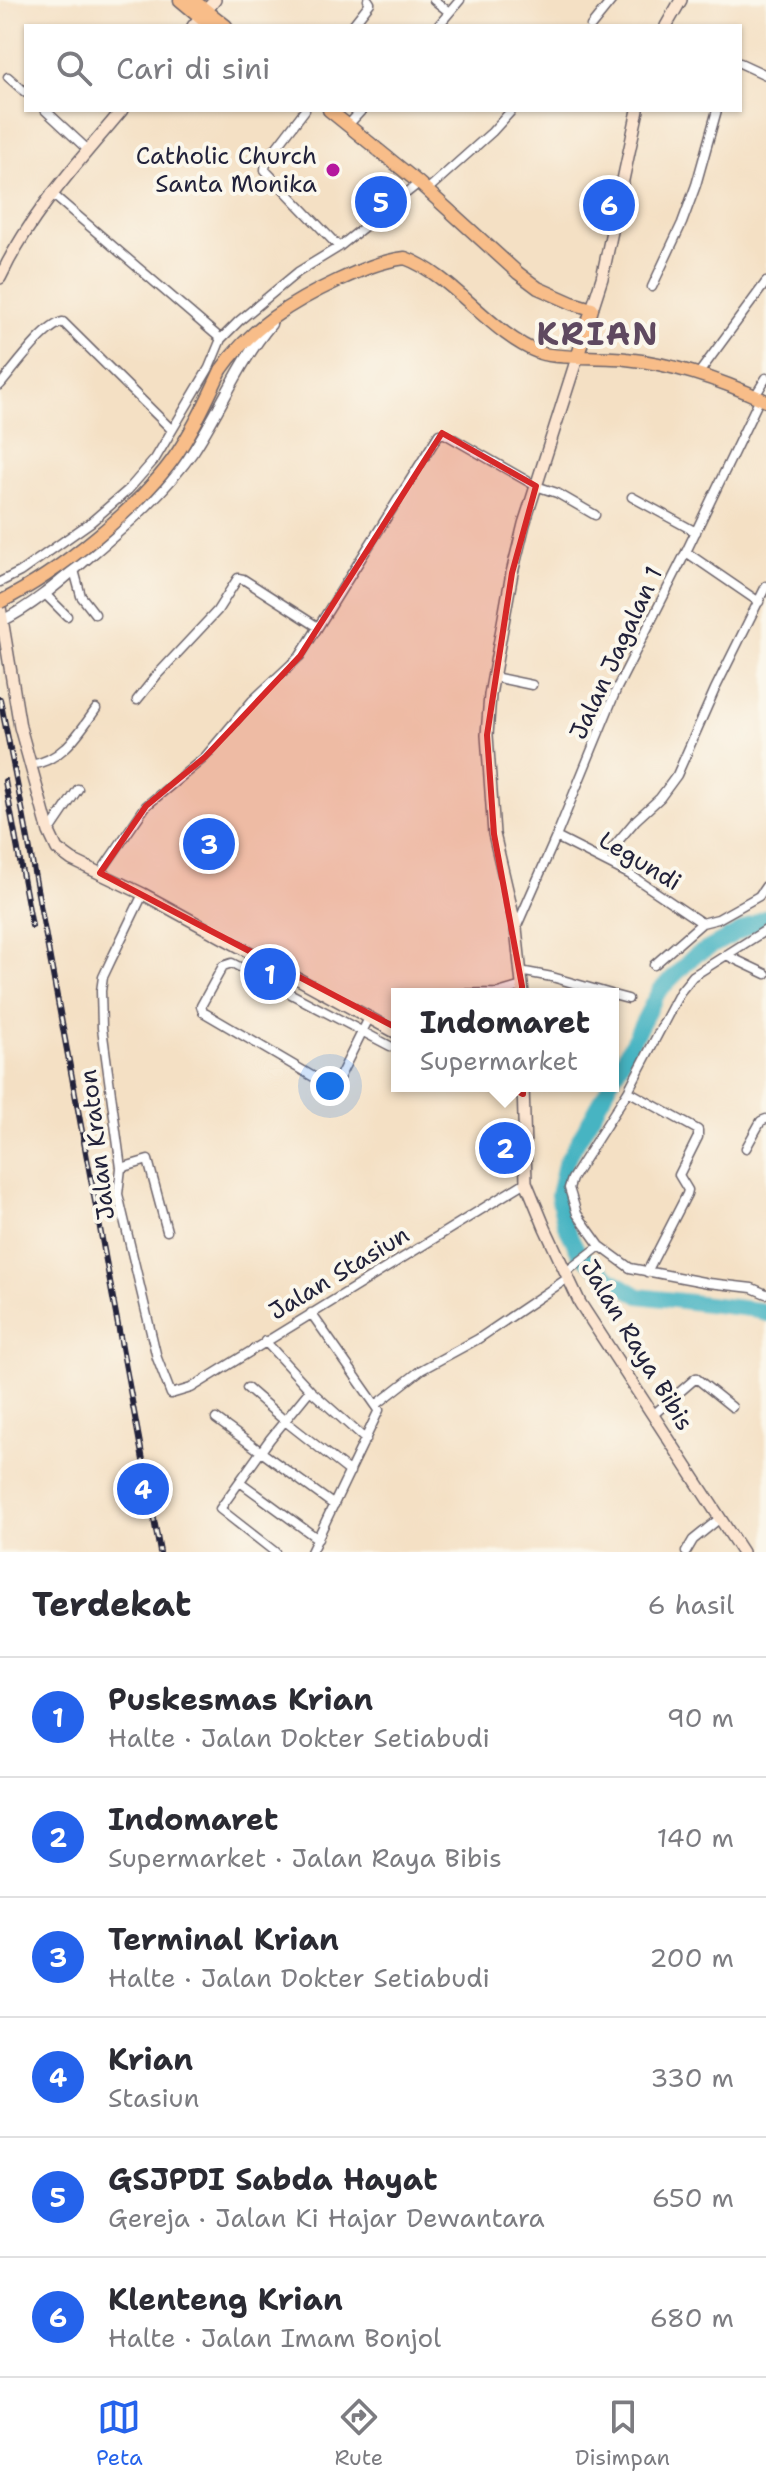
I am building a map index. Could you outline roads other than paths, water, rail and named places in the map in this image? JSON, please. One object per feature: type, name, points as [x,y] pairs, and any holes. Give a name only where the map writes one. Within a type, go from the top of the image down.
[{"type":"main road","points":[[180,0],[205,16]]},
{"type":"main road","points":[[193,0],[205,16]]},
{"type":"main road","points":[[667,24],[681,0]]},
{"type":"main road","points":[[0,278],[11,254],[51,193],[120,112]]},
{"type":"main road","points":[[332,112],[423,187],[518,273],[538,288],[592,309]]},
{"type":"main road","points":[[523,988],[516,928],[494,834],[487,735],[494,677],[512,573],[536,486],[602,278],[638,112]]},
{"type":"main road","points":[[391,1030],[57,849],[49,832],[20,727],[1,609],[69,558],[146,492],[177,454],[221,370],[251,334],[270,317],[373,265],[405,258],[436,277],[522,344],[544,354],[652,362],[699,373],[760,399]]},
{"type":"main road","name":"Jalan Raya Bibis","points":[[523,1092],[526,1182],[580,1303],[742,1552]]},
{"type":"street","points":[[354,24],[370,3],[368,0]]},
{"type":"street","points":[[434,0],[449,12]]},
{"type":"street","points":[[440,24],[460,0]]},
{"type":"street","points":[[593,24],[612,0]]},
{"type":"street","points":[[742,64],[766,75]]},
{"type":"street","points":[[8,77],[24,91]]},
{"type":"street","points":[[47,112],[88,150]]},
{"type":"street","points":[[303,112],[266,161],[265,170],[339,247]]},
{"type":"street","points":[[348,125],[360,112]]},
{"type":"street","points":[[0,582],[20,572],[131,495],[209,368],[221,339],[239,321],[298,272],[423,187],[492,132],[510,112]]},
{"type":"street","points":[[652,287],[696,185],[716,112]]},
{"type":"street","points":[[51,193],[221,339]]},
{"type":"street","points":[[699,373],[766,282]]},
{"type":"street","points":[[1,609],[45,594],[145,509],[195,447],[259,338],[270,324],[304,298]]},
{"type":"street","points":[[0,385],[48,330],[63,322],[172,430]]},
{"type":"street","name":"Jalan Jagalan 1","points":[[516,928],[617,688],[760,399],[766,378]]},
{"type":"street","points":[[100,873],[146,806],[205,757],[252,701],[300,656],[441,433],[595,515]]},
{"type":"street","points":[[131,495],[145,509]]},
{"type":"street","points":[[632,497],[696,532]]},
{"type":"street","points":[[686,552],[759,602]]},
{"type":"street","points":[[74,570],[81,596],[95,614]]},
{"type":"street","points":[[137,700],[217,611],[238,578],[318,627]]},
{"type":"street","points":[[603,859],[636,820],[660,798],[677,775],[766,586]]},
{"type":"street","points":[[45,594],[67,616]]},
{"type":"street","points":[[494,677],[532,685]]},
{"type":"street","points":[[30,765],[45,763],[69,746],[96,709]]},
{"type":"street","points":[[49,832],[78,789]]},
{"type":"street","name":"Legundi","points":[[556,837],[603,859],[702,923]]},
{"type":"street","points":[[654,965],[702,923],[718,919],[759,896],[766,886]]},
{"type":"street","name":"Jalan Kraton","points":[[143,894],[103,977],[102,1028],[121,1168],[118,1194],[157,1358],[171,1394]]},
{"type":"street","points":[[766,930],[693,976],[680,992],[628,1091],[569,1188],[577,1214],[598,1248],[630,1268],[752,1288],[766,1294]]},
{"type":"street","points":[[726,955],[766,974]]},
{"type":"street","points":[[369,1018],[362,1031],[337,1082],[329,1086],[203,1012],[201,1006],[223,966],[232,963],[362,1031],[390,1046]]},
{"type":"street","points":[[520,971],[591,988]]},
{"type":"street","points":[[619,996],[628,999]]},
{"type":"street","points":[[628,1091],[698,1130],[698,1137],[679,1175],[688,1190],[687,1194],[647,1272]]},
{"type":"street","points":[[746,1148],[761,1121],[766,1119]]},
{"type":"street","points":[[121,1168],[148,1160],[167,1231]]},
{"type":"street","name":"Jalan Stasiun","points":[[171,1394],[191,1388],[526,1182]]},
{"type":"street","points":[[376,1405],[421,1370],[478,1339],[567,1275],[598,1248]]},
{"type":"street","points":[[311,1313],[379,1412],[311,1552]]},
{"type":"street","points":[[265,1341],[310,1390],[366,1440]]},
{"type":"street","points":[[653,1415],[696,1378],[732,1407]]},
{"type":"street","points":[[247,1388],[350,1472]]},
{"type":"street","points":[[275,1552],[221,1511],[223,1502],[310,1390]]},
{"type":"street","points":[[216,1419],[334,1505]]},
{"type":"street","points":[[240,1482],[318,1539]]},
{"type":"street","points":[[686,1552],[693,1540],[719,1519]]},
{"type":"waterway","points":[[619,1067],[659,991],[694,956],[766,917]]},
{"type":"waterway","points":[[606,1092],[565,1164],[558,1195],[564,1223],[579,1253],[608,1277],[639,1296],[759,1310],[766,1314]]},
{"type":"railway","points":[[0,699],[160,1552]]},
{"type":"railway","points":[[5,781],[32,926]]},
{"type":"place","name":"Catholic Church Santa Monika","points":[[333,170]]},
{"type":"place","name":"GSJPDI Sabda Hayat","points":[[381,202]]},
{"type":"place","name":"Klenteng Krian","points":[[609,205]]},
{"type":"place","name":"Terminal Krian","points":[[209,844]]},
{"type":"place","name":"Puskesmas Krian","points":[[270,974]]},
{"type":"place","name":"Indomaret","points":[[505,1148]]},
{"type":"place","name":"Krian","points":[[143,1489]]},
{"type":"district","name":"KRIAN","points":[[598,334]]}]
